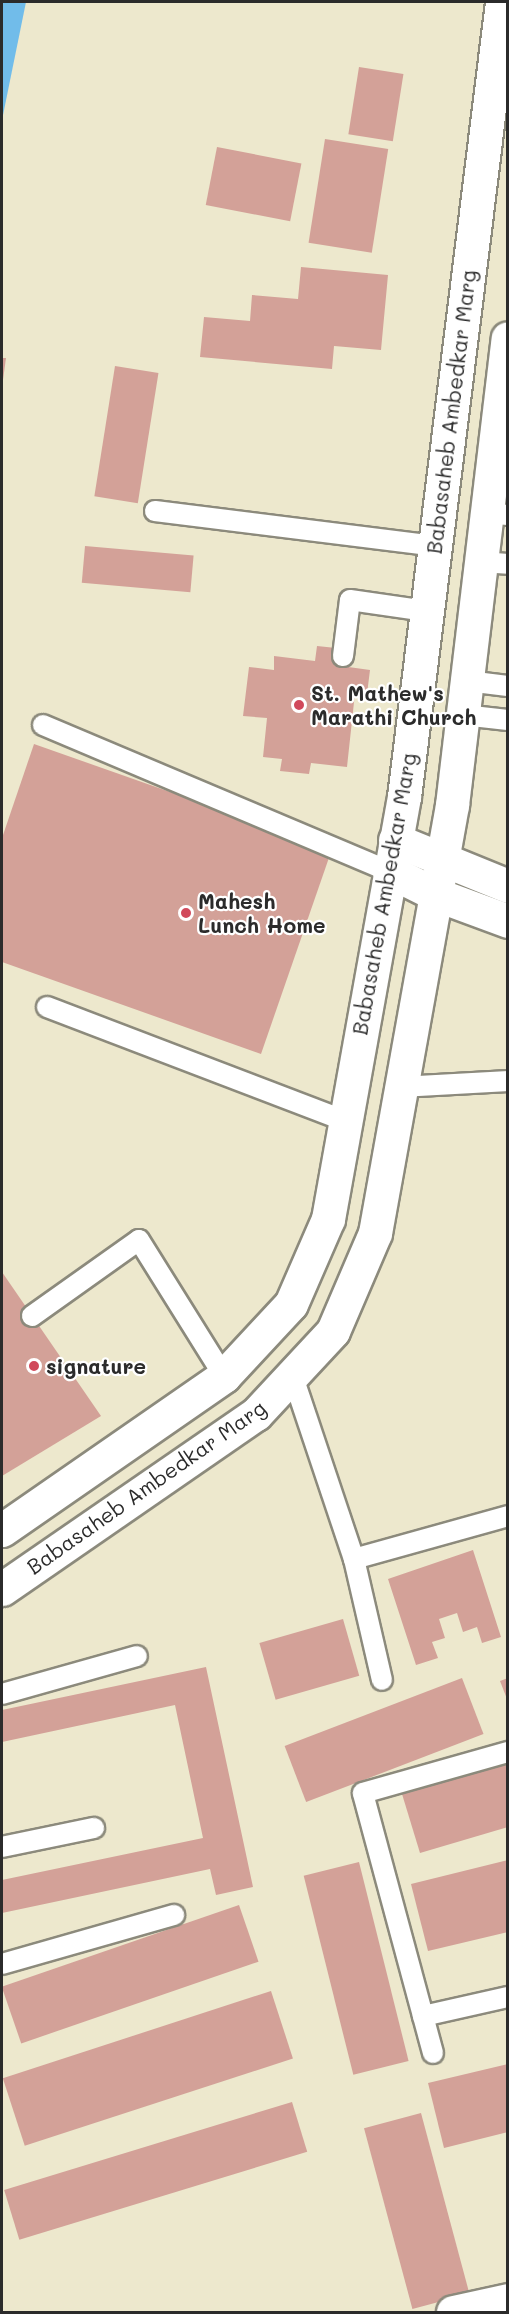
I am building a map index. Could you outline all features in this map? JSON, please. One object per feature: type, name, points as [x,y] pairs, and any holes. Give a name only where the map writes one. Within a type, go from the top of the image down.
[{"type":"main road","name":"Babasaheb Ambedkar Marg","points":[[2,1530],[224,1376],[291,1304],[328,1219],[395,840],[435,546],[502,2]]},
{"type":"main road","name":"Babasaheb Ambedkar Marg","points":[[2,1589],[256,1414],[333,1331],[375,1233],[441,860],[467,681],[494,563],[507,338]]},
{"type":"main road","points":[[395,840],[507,886]]},
{"type":"main road","points":[[389,871],[435,894],[507,921]]},
{"type":"main road","points":[[453,2313],[492,2305]]},
{"type":"lane","points":[[155,511],[435,546]]},
{"type":"lane","points":[[343,656],[350,600],[426,611]]},
{"type":"lane","points":[[467,681],[507,686]]},
{"type":"lane","points":[[463,715],[507,720]]},
{"type":"lane","points":[[43,725],[389,871]]},
{"type":"lane","points":[[47,1007],[345,1121]]},
{"type":"lane","points":[[400,1087],[507,1082]]},
{"type":"lane","points":[[32,1316],[139,1240],[224,1376]]},
{"type":"lane","points":[[292,1374],[354,1558],[382,1680]]},
{"type":"lane","points":[[354,1558],[507,1516]]},
{"type":"lane","points":[[2,1694],[137,1656]]},
{"type":"lane","points":[[433,2053],[363,1793],[507,1752]]},
{"type":"lane","points":[[2,1847],[94,1828]]},
{"type":"lane","points":[[2,1964],[174,1916]]},
{"type":"lane","points":[[423,2016],[507,1997]]},
{"type":"water","points":[[2,2],[26,2],[2,120]]},
{"type":"building","points":[[359,67],[403,74],[393,141],[348,134]]},
{"type":"building","points":[[325,139],[388,149],[372,253],[309,243]]},
{"type":"building","points":[[217,147],[301,163],[290,221],[206,205]]},
{"type":"building","points":[[301,267],[388,275],[381,350],[334,346],[332,369],[200,357],[204,317],[250,321],[252,295],[298,299]]},
{"type":"building","points":[[2,358],[6,358],[3,380],[2,380]]},
{"type":"building","points":[[115,366],[158,373],[138,503],[94,496]]},
{"type":"building","points":[[85,546],[194,555],[190,592],[82,583]]},
{"type":"building","name":"St. Mathew's Marathi Church","points":[[317,646],[336,648],[334,665],[370,670],[367,694],[355,693],[347,767],[311,763],[309,774],[280,771],[282,759],[263,757],[267,718],[243,716],[249,667],[274,670],[274,656],[315,661]]},
{"type":"building","points":[[34,744],[332,849],[261,1054],[2,962],[2,838]]},
{"type":"building","name":"signature","points":[[2,1272],[101,1416],[2,1476]]},
{"type":"building","points":[[473,1550],[501,1637],[482,1643],[477,1627],[463,1632],[457,1613],[439,1619],[445,1638],[432,1642],[438,1658],[416,1665],[388,1579]]},
{"type":"building","points":[[343,1619],[359,1676],[276,1700],[259,1643]]},
{"type":"building","points":[[206,1667],[253,1887],[216,1895],[210,1869],[2,1913],[2,1880],[203,1838],[175,1705],[2,1742],[2,1710]]},
{"type":"building","points":[[462,1678],[484,1734],[306,1802],[285,1746]]},
{"type":"building","points":[[508,1678],[508,1699],[507,1699],[500,1681]]},
{"type":"building","points":[[508,1763],[508,1827],[420,1853],[402,1794]]},
{"type":"building","points":[[508,1860],[508,1932],[428,1951],[411,1884]]},
{"type":"building","points":[[359,1862],[409,2061],[353,2075],[304,1876]]},
{"type":"building","points":[[239,1905],[259,1962],[21,2043],[2,1987]]},
{"type":"building","points":[[271,1991],[293,2059],[25,2146],[3,2078]]},
{"type":"building","points":[[508,2064],[508,2132],[444,2148],[428,2083]]},
{"type":"building","points":[[292,2102],[307,2152],[19,2240],[4,2190]]},
{"type":"building","points":[[421,2113],[469,2294],[412,2309],[364,2128]]},
{"type":"place","name":"St. Mathew's Marathi Church","points":[[299,705]]},
{"type":"place","name":"Mahesh Lunch Home","points":[[186,913]]},
{"type":"place","name":"signature","points":[[34,1366]]}]
